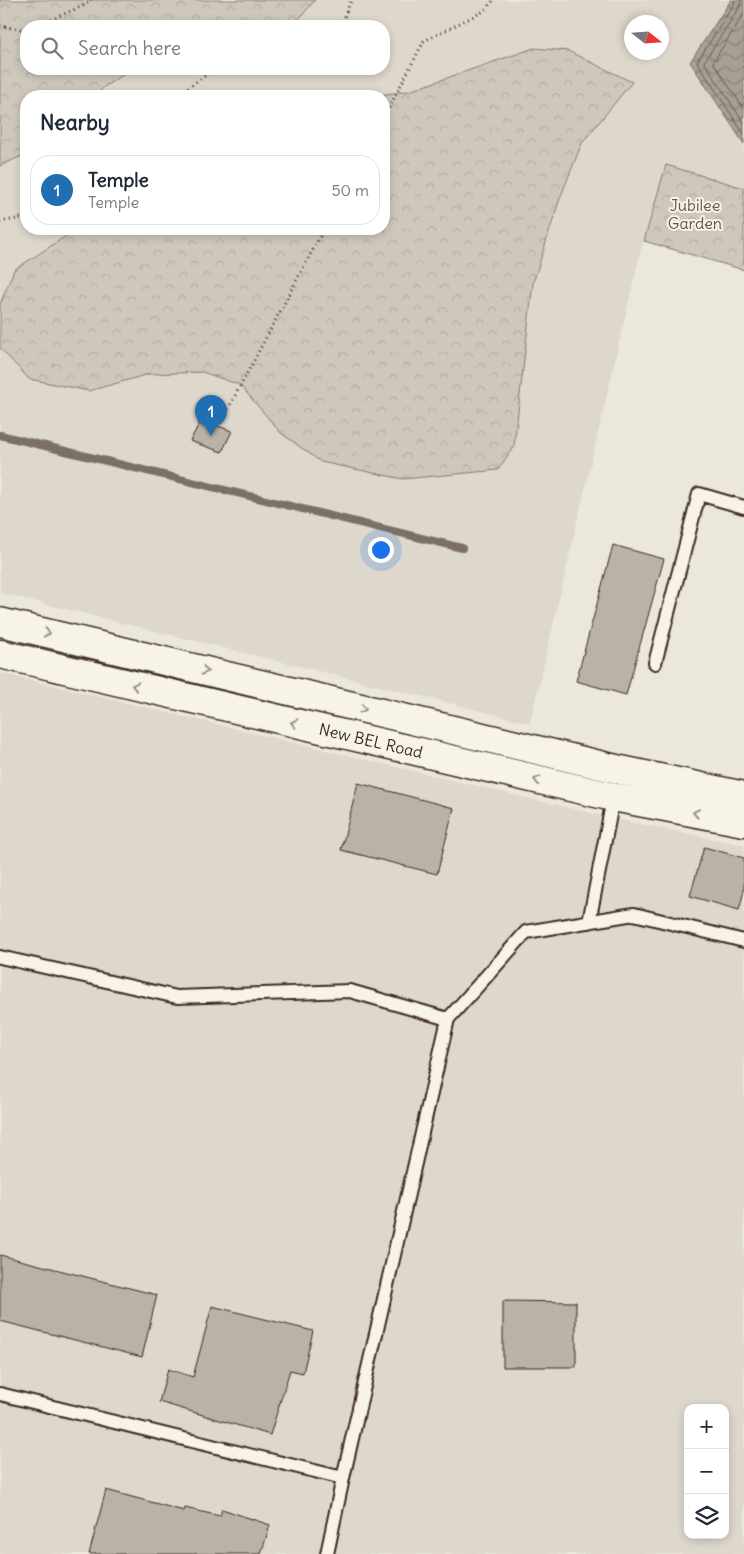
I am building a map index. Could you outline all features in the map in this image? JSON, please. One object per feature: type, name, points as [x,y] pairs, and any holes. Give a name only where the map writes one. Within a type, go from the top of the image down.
[{"type":"main road","points":[[0,622],[621,770],[744,796]]},
{"type":"main road","name":"New BEL Road","points":[[0,654],[614,797],[744,822]]},
{"type":"lane","points":[[655,663],[699,494],[744,507]]},
{"type":"lane","points":[[589,922],[621,770]]},
{"type":"lane","points":[[327,1554],[448,1019],[526,932],[634,914],[744,941]]},
{"type":"lane","points":[[0,957],[177,997],[350,991],[448,1019]]},
{"type":"lane","points":[[0,1394],[343,1478]]},
{"type":"path","points":[[51,20],[89,3],[91,0]]},
{"type":"path","points":[[343,20],[351,0]]},
{"type":"path","points":[[390,106],[424,41],[484,11],[494,0]]},
{"type":"path","points":[[0,26],[20,29]]},
{"type":"path","points":[[184,90],[207,75]]},
{"type":"path","points":[[0,222],[20,219]]},
{"type":"path","points":[[228,409],[321,235]]},
{"type":"shaded area","points":[[0,0],[744,0],[744,270],[643,241],[530,723],[0,593]]},
{"type":"shaded area","points":[[0,673],[616,819],[744,845],[744,1554],[0,1554]]},
{"type":"green space","points":[[0,0],[315,0],[298,20],[20,20],[20,75],[123,75],[101,90],[20,90],[20,157],[0,166]]},
{"type":"green space","points":[[534,48],[568,51],[632,82],[582,143],[560,198],[533,283],[514,446],[498,470],[403,479],[321,462],[281,433],[240,385],[202,372],[149,374],[89,391],[29,379],[0,348],[0,304],[14,270],[68,235],[390,235],[390,94],[409,91]]},
{"type":"green space","name":"Jubilee Garden","points":[[666,165],[744,188],[744,270],[644,241]]},
{"type":"water","points":[[731,0],[744,0],[744,144],[690,62]]},
{"type":"building","points":[[201,420],[232,431],[222,452],[190,441]]},
{"type":"building","points":[[613,545],[664,559],[626,695],[576,681]]},
{"type":"building","points":[[358,783],[454,808],[437,874],[341,850]]},
{"type":"building","points":[[704,847],[744,858],[744,891],[739,910],[690,896]]},
{"type":"building","points":[[0,1255],[157,1295],[142,1357],[0,1321]]},
{"type":"building","points":[[503,1301],[576,1302],[576,1367],[503,1367]]},
{"type":"building","points":[[212,1306],[313,1331],[303,1373],[290,1370],[270,1435],[159,1402],[168,1369],[193,1377]]},
{"type":"building","points":[[106,1490],[184,1511],[185,1508],[220,1516],[222,1509],[270,1525],[261,1554],[89,1554]]},
{"type":"waterway","points":[[0,435],[462,548]]},
{"type":"place","name":"Temple","points":[[211,436]]}]
